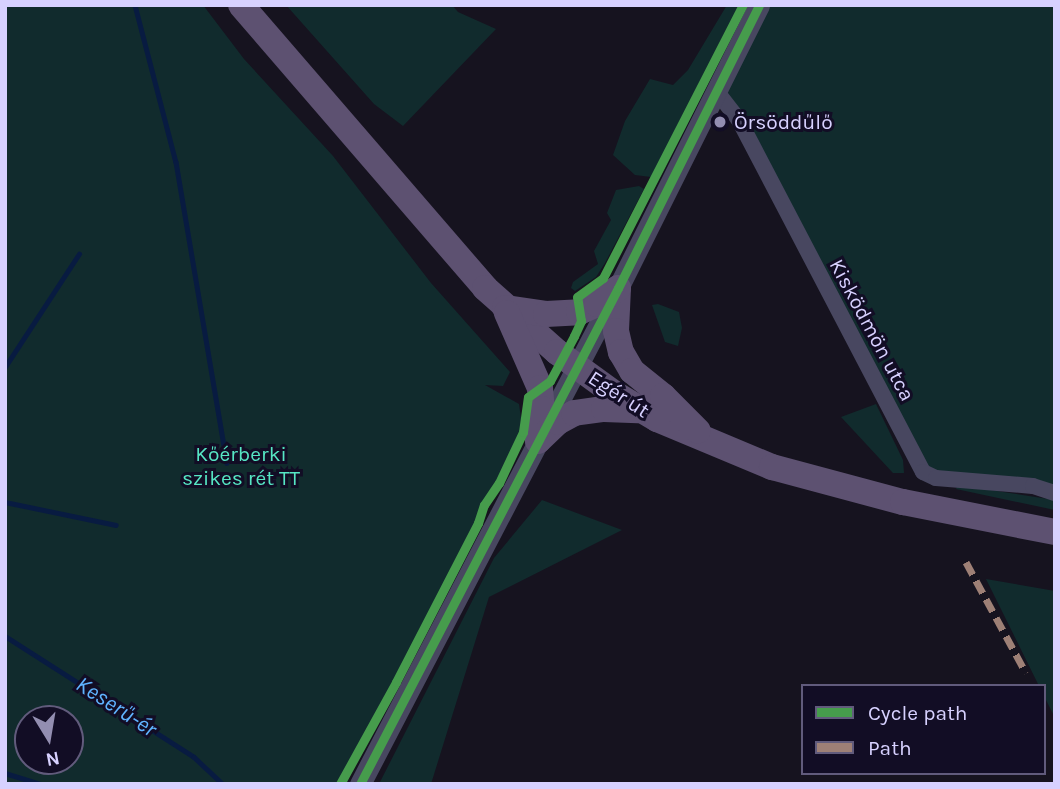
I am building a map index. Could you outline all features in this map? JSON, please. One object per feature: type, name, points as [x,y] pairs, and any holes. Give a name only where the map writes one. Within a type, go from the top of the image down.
[{"type":"main road","name":"Egér út","points":[[241,5],[465,267],[505,308],[576,366],[640,410],[772,467],[846,489],[1052,530]]},
{"type":"main road","points":[[505,308],[546,314],[579,312],[597,304],[618,288]]},
{"type":"main road","points":[[618,288],[616,331],[626,362],[632,371],[663,396],[709,442]]},
{"type":"main road","points":[[505,308],[540,388],[542,410],[538,441]]},
{"type":"main road","points":[[538,441],[558,422],[575,413],[604,409],[640,410]]},
{"type":"street","points":[[359,784],[618,288],[759,5]]},
{"type":"street","name":"Kisködmön utca","points":[[717,92],[739,120],[923,472],[936,478],[1033,486],[1055,493]]},
{"type":"green space","name":"Kőérberki szikes rét TT","points":[[5,5],[203,5],[244,59],[333,156],[431,283],[510,372],[503,386],[485,385],[519,404],[523,432],[396,682],[340,784],[5,784]]},
{"type":"green space","points":[[286,5],[452,5],[458,12],[496,29],[403,126],[374,104]]},
{"type":"green space","points":[[727,5],[739,5],[651,177],[635,175],[613,155],[625,121],[650,79],[673,85],[688,70]]},
{"type":"green space","points":[[759,5],[1055,5],[1055,493],[923,472],[717,92]]},
{"type":"green space","points":[[639,186],[644,189],[605,263],[596,277],[575,291],[571,288],[573,282],[598,264],[594,251],[611,220],[607,213],[616,190]]},
{"type":"green space","points":[[658,304],[679,312],[682,328],[678,346],[665,342],[652,305]]},
{"type":"green space","points":[[876,404],[903,460],[904,473],[893,473],[841,417]]},
{"type":"green space","points":[[958,485],[1055,500],[1055,510],[956,489]]},
{"type":"green space","points":[[542,500],[622,530],[489,597],[431,784],[379,784],[494,558]]},
{"type":"green space","points":[[986,579],[1055,591],[1055,718],[1046,700],[1046,684],[1038,684]]},
{"type":"waterway","points":[[135,5],[176,162],[227,463]]},
{"type":"waterway","points":[[5,367],[79,254]]},
{"type":"waterway","points":[[5,502],[116,525]]},
{"type":"waterway","name":"Keserű-ér","points":[[5,636],[194,757],[223,784]]},
{"type":"waterway","points":[[5,773],[42,784]]},
{"type":"marked path","points":[[966,562],[1026,673]]},
{"type":"cycle path","points":[[340,784],[396,682],[478,523],[484,505],[499,483],[523,432],[528,397],[550,381],[574,336],[581,321],[577,297],[603,278],[743,5]]},
{"type":"cycle path","points":[[360,784],[618,288],[759,5]]},
{"type":"place","name":"Örsöddűlő","points":[[720,122]]}]
